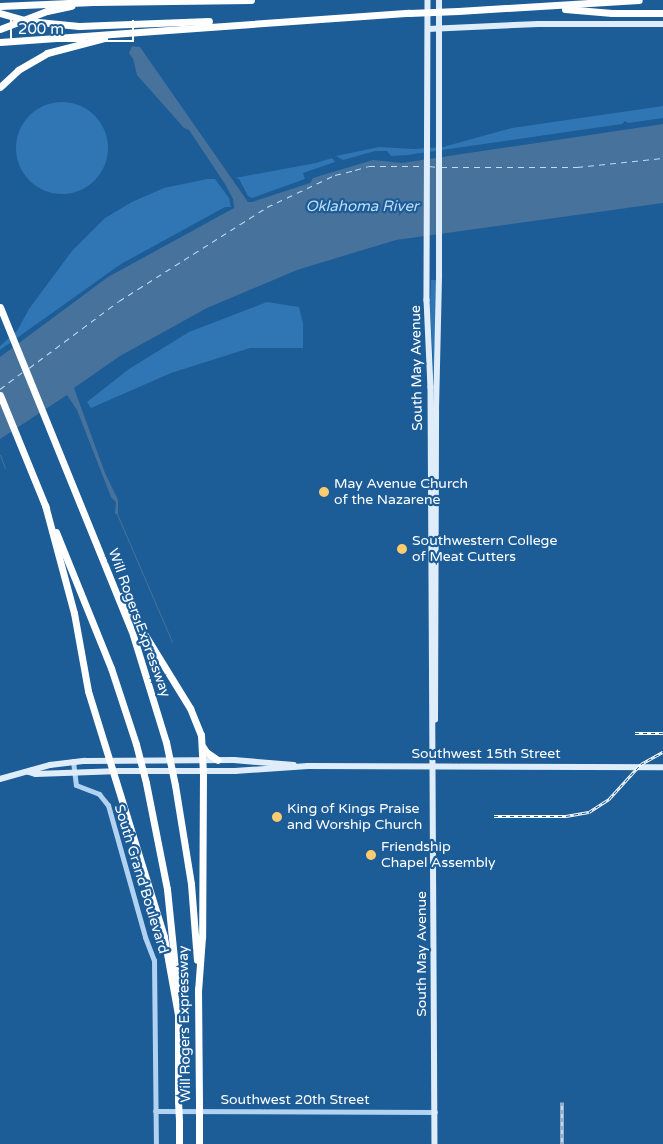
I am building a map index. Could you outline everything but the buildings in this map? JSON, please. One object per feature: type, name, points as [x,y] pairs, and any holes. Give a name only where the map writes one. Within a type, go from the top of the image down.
[{"type":"highway","points":[[0,6],[153,0],[251,0]]},
{"type":"highway","points":[[0,42],[312,19],[639,0]]},
{"type":"highway","points":[[0,30],[47,11],[94,2]]},
{"type":"highway","points":[[540,7],[612,13],[663,13]]},
{"type":"highway","points":[[0,13],[41,22],[90,26],[312,19]]},
{"type":"highway","points":[[0,87],[18,70],[47,53],[127,33]]},
{"type":"highway","name":"Will Rogers Expressway","points":[[0,307],[141,657],[166,742],[191,884],[198,992],[199,1144]]},
{"type":"highway","name":"Will Rogers Expressway","points":[[0,395],[111,668],[136,744],[146,783],[158,838],[171,915],[178,1015],[179,1144]]},
{"type":"highway","points":[[44,505],[74,613],[84,679],[161,924],[178,1015]]},
{"type":"highway","points":[[112,582],[194,716],[206,752],[218,760]]},
{"type":"highway","points":[[198,992],[202,937],[202,744]]},
{"type":"main road","name":"South May Avenue","points":[[428,0],[427,277],[431,396],[431,705],[434,734]]},
{"type":"main road","name":"South May Avenue","points":[[435,1144],[434,734],[436,706],[436,410],[439,275],[439,0]]},
{"type":"main road","points":[[428,29],[538,24],[663,24]]},
{"type":"main road","points":[[234,760],[235,771]]},
{"type":"main road","name":"Southwest 15th Street","points":[[0,779],[29,772],[34,768],[73,761],[234,760],[308,766]]},
{"type":"main road","name":"Southwest 15th Street","points":[[29,772],[36,774],[112,771],[203,772],[308,766],[663,766]]},
{"type":"street","points":[[73,761],[74,772]]},
{"type":"street","name":"South Grand Boulevard","points":[[74,772],[77,786],[99,794],[108,805],[145,936],[153,955],[156,1144]]},
{"type":"street","name":"Southwest 20th Street","points":[[155,1111],[435,1112]]},
{"type":"shaded area","points":[[62,102],[80,105],[95,115],[105,130],[108,148],[105,166],[95,181],[80,191],[62,194],[44,191],[29,181],[19,166],[16,148],[19,130],[29,115],[44,105]]},
{"type":"shaded area","points":[[663,106],[663,118],[628,123],[625,121],[622,124],[407,155],[391,156],[387,151],[375,151],[343,160],[336,156],[379,147],[414,149],[443,147],[512,128]]},
{"type":"shaded area","points":[[332,158],[335,162],[303,173],[305,179],[252,198],[248,196],[239,179],[235,178],[316,163]]},
{"type":"shaded area","points":[[215,179],[229,198],[231,207],[225,207],[121,264],[0,350],[0,346],[17,331],[29,309],[72,251],[105,218],[132,202],[164,188]]},
{"type":"shaded area","points":[[431,280],[436,280],[434,376],[430,307]]},
{"type":"shaded area","points":[[267,302],[299,307],[303,323],[303,348],[250,348],[171,373],[91,408],[87,402],[129,369],[189,332]]},
{"type":"water","name":"Oklahoma River","points":[[132,46],[140,47],[248,202],[310,183],[313,178],[373,160],[402,163],[663,124],[663,203],[396,240],[297,270],[207,308],[120,356],[74,388],[105,473],[118,500],[118,514],[115,514],[116,502],[111,497],[77,410],[67,395],[0,439],[0,357],[108,277],[234,208],[233,199],[225,184],[189,130],[184,128],[137,75],[133,59],[129,53]]},
{"type":"waterway","points":[[0,455],[5,468]]},
{"type":"waterway","points":[[117,514],[172,642]]},
{"type":"ferry route","points":[[441,167],[577,167],[663,158]]},
{"type":"ferry route","points":[[29,368],[119,301],[267,207],[335,175],[369,166],[425,166]]},
{"type":"ferry route","points":[[429,166],[437,167]]},
{"type":"ferry route","points":[[0,389],[24,371]]},
{"type":"railway","points":[[635,733],[663,733]]},
{"type":"railway","points":[[494,816],[566,816],[589,812],[609,799],[641,764],[663,752]]},
{"type":"railway","points":[[562,1102],[562,1144]]},
{"type":"place","name":"May Avenue Church of the Nazarene","points":[[324,492]]},
{"type":"place","name":"Southwestern College of Meat Cutters","points":[[402,549]]},
{"type":"place","name":"King of Kings Praise and Worship Church","points":[[277,817]]},
{"type":"place","name":"Friendship Chapel Assembly","points":[[371,855]]}]
